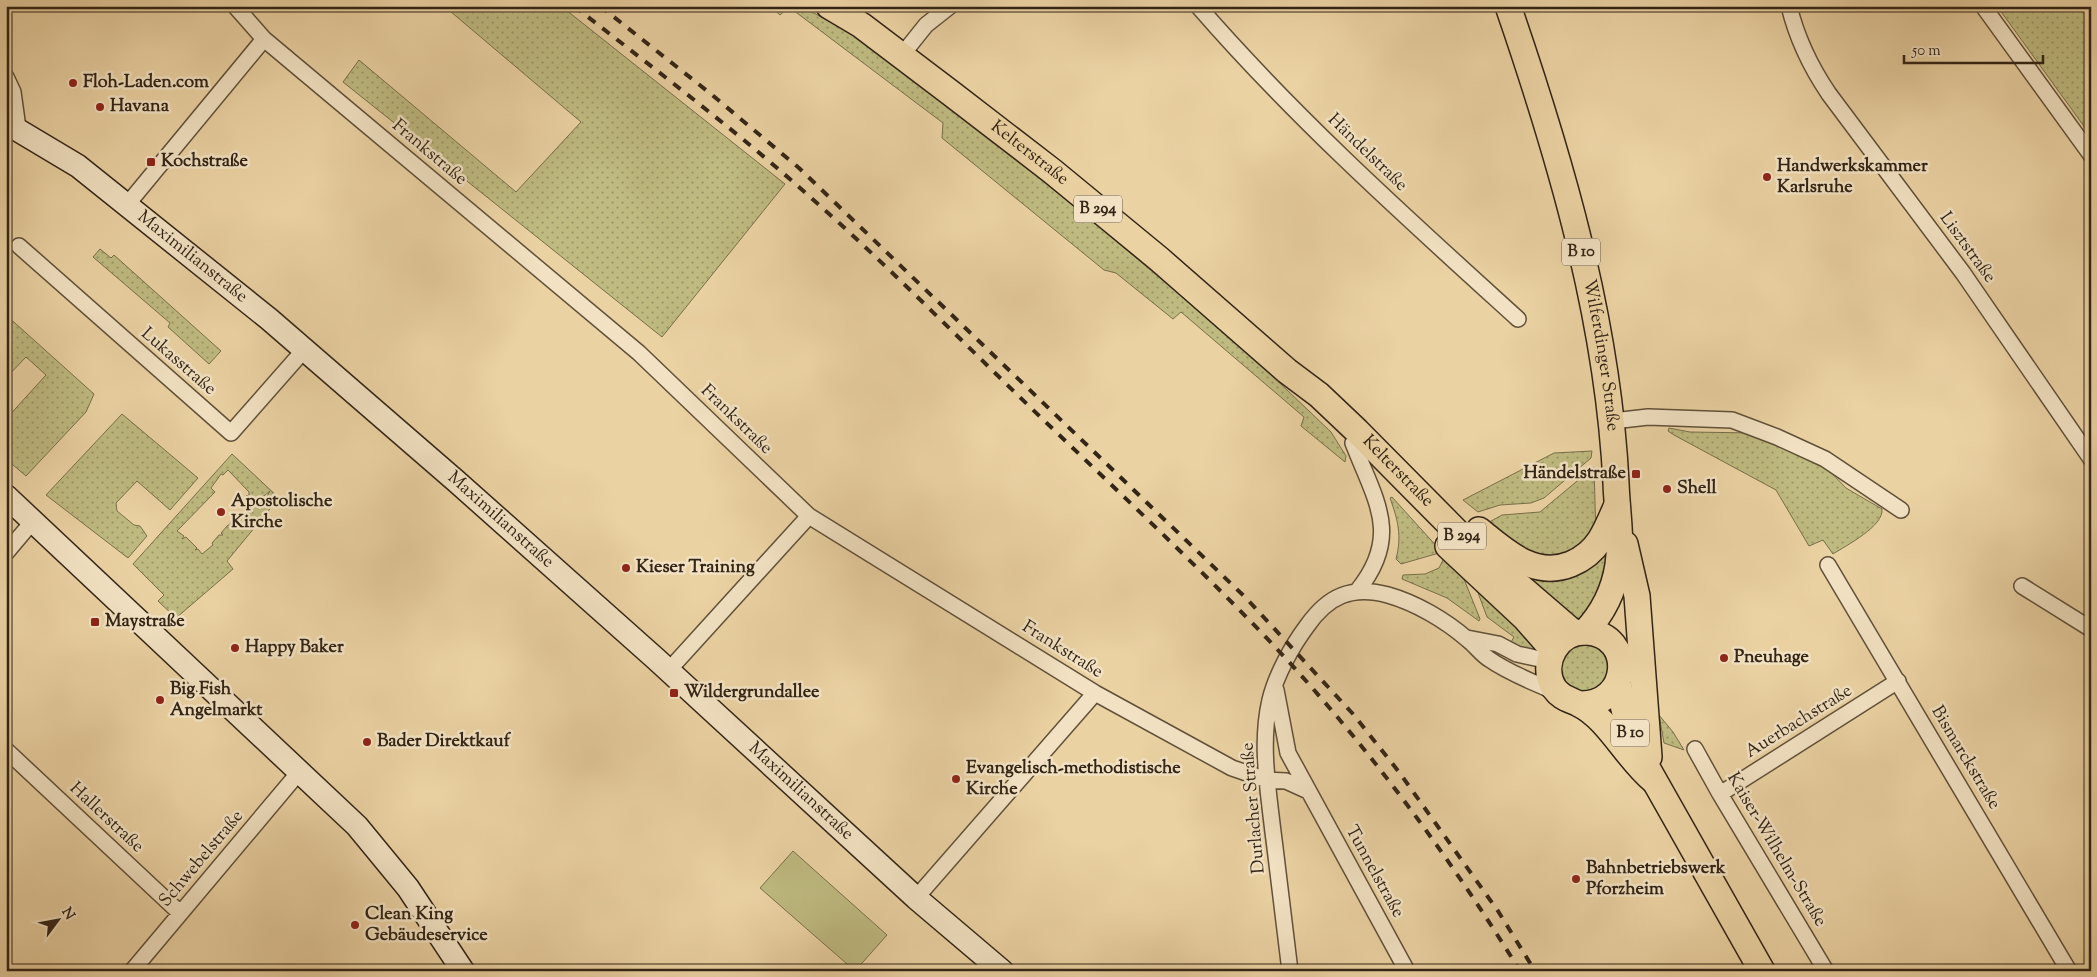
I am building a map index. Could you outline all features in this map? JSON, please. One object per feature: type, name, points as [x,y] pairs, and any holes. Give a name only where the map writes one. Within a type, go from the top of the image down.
[{"type":"main road","name":"Kelterstraße","points":[[829,6],[861,25],[902,55],[1092,204],[1287,371],[1319,395],[1448,545],[1525,618],[1551,656]]},
{"type":"main road","name":"Wilferdinger Straße","points":[[1508,6],[1558,165],[1576,232],[1602,350],[1613,420],[1617,504],[1622,534],[1618,567],[1608,601],[1580,633]]},
{"type":"main road","name":"Kelterstraße","points":[[1355,437],[1459,534],[1580,633]]},
{"type":"main road","points":[[1355,437],[1425,483],[1514,558],[1534,566],[1551,569],[1578,561],[1592,550],[1601,539],[1617,504]]},
{"type":"main road","name":"B 10","points":[[1622,534],[1635,589],[1649,758],[1653,780]]},
{"type":"main road","name":"Wilferdinger Straße","points":[[1618,567],[1621,602],[1619,669]]},
{"type":"main road","points":[[1619,669],[1605,638],[1580,633],[1559,643],[1551,656],[1550,678],[1569,699],[1597,702],[1613,691],[1619,669],[1639,641]]},
{"type":"main road","name":"B 10","points":[[1619,669],[1629,731],[1653,780],[1762,971]]},
{"type":"main road","name":"B 10","points":[[1569,699],[1605,727],[1631,759],[1653,780]]},
{"type":"street","name":"Frankstraße","points":[[235,6],[264,39],[640,353],[809,516],[1095,693],[1232,768],[1267,780]]},
{"type":"street","points":[[902,55],[926,25],[950,6]]},
{"type":"street","name":"Händelstraße","points":[[1198,6],[1225,37],[1368,183],[1518,319]]},
{"type":"street","name":"Lisztstraße","points":[[1789,6],[1798,38],[1807,60],[1829,94],[1963,273],[2091,459]]},
{"type":"street","points":[[1983,6],[2091,155]]},
{"type":"street","points":[[126,206],[264,39]]},
{"type":"street","name":"Maximilianstraße","points":[[6,77],[13,92],[12,126],[78,166],[269,319],[456,481],[668,671],[916,898],[1002,971]]},
{"type":"street","name":"Lukasstraße","points":[[19,246],[231,433],[304,350]]},
{"type":"street","points":[[1613,420],[1648,417],[1732,420],[1777,436],[1825,459],[1901,510]]},
{"type":"street","name":"Kelterstraße","points":[[1355,437],[1379,511],[1383,530],[1381,548],[1358,590]]},
{"type":"street","points":[[6,496],[357,826],[401,880],[463,971]]},
{"type":"street","points":[[668,671],[809,516]]},
{"type":"street","points":[[6,553],[33,521]]},
{"type":"street","name":"Bismarckstraße","points":[[1828,564],[2070,971]]},
{"type":"street","points":[[2022,586],[2091,629]]},
{"type":"street","name":"Durlacher Straße","points":[[1290,971],[1267,780],[1265,746],[1270,700],[1275,686],[1294,647],[1314,616],[1326,604],[1339,596],[1358,590],[1388,595],[1409,603],[1437,618],[1467,638],[1488,659],[1569,699]]},
{"type":"street","name":"Durlacher Straße","points":[[1467,638],[1498,644],[1517,654],[1551,656]]},
{"type":"street","name":"Auerbachstraße","points":[[1720,794],[1898,682]]},
{"type":"street","name":"Tunnelstraße","points":[[1275,686],[1288,753],[1408,971]]},
{"type":"street","points":[[916,898],[1095,693]]},
{"type":"street","name":"Kaiser-Wilhelm-Straße","points":[[1695,749],[1826,971]]},
{"type":"street","name":"Hallerstraße","points":[[6,750],[180,913]]},
{"type":"street","name":"Schwebelstraße","points":[[132,971],[300,771]]},
{"type":"street","points":[[1267,780],[1286,781],[1308,791]]},
{"type":"shaded area","points":[[444,6],[561,6],[785,184],[662,337],[343,82],[359,60],[516,192],[581,122]]},
{"type":"shaded area","points":[[770,6],[801,6],[871,44],[1095,223],[1245,350],[1331,432],[1346,456],[1345,462],[1301,426],[1304,417],[1181,312],[1173,319],[1116,273],[1104,270],[942,138],[943,123],[789,7],[780,15]]},
{"type":"shaded area","points":[[1997,6],[2091,6],[2091,136]]},
{"type":"shaded area","points":[[100,249],[111,258],[114,255],[221,351],[209,364],[168,327],[170,323],[93,257]]},
{"type":"shaded area","points":[[6,315],[94,394],[86,412],[26,476],[6,459],[6,419],[46,375],[26,357],[6,378]]},
{"type":"shaded area","points":[[122,414],[198,478],[170,510],[137,481],[116,503],[117,511],[134,525],[140,526],[147,536],[128,558],[46,495]]},
{"type":"shaded area","points":[[1669,428],[1690,432],[1755,433],[1821,462],[1846,488],[1882,509],[1881,515],[1877,522],[1864,534],[1833,554],[1823,540],[1809,546],[1776,490],[1674,435],[1668,431]]},
{"type":"shaded area","points":[[1592,451],[1591,458],[1544,498],[1531,503],[1500,505],[1478,512],[1463,500],[1554,453]]},
{"type":"shaded area","points":[[232,454],[279,498],[227,561],[233,569],[176,618],[158,601],[164,595],[133,564]],"holes":[[[228,470],[249,492],[249,495],[246,496],[254,504],[270,491],[263,504],[253,506],[244,517],[239,513],[230,523],[231,525],[228,525],[221,533],[223,535],[219,535],[212,543],[213,545],[202,554],[198,549],[195,550],[197,548],[186,537],[182,539],[184,536],[177,531],[215,492],[211,488],[221,474],[223,475]]]},
{"type":"shaded area","points":[[1594,467],[1596,537],[1561,559],[1536,558],[1484,525],[1502,515],[1540,512]]},
{"type":"shaded area","points":[[1392,497],[1440,550],[1439,553],[1401,564],[1396,559],[1399,535],[1390,498]]},
{"type":"shaded area","points":[[1605,556],[1609,560],[1587,620],[1575,621],[1564,614],[1517,566]]},
{"type":"shaded area","points":[[1444,558],[1464,579],[1480,619],[1479,621],[1447,598],[1402,579],[1403,575],[1425,574],[1439,568]]},
{"type":"shaded area","points":[[1474,582],[1539,648],[1526,649],[1511,642],[1514,637],[1487,617]]},
{"type":"shaded area","points":[[1588,642],[1605,653],[1609,662],[1609,668],[1607,682],[1585,694],[1563,683],[1560,658],[1571,645]]},
{"type":"shaded area","points":[[1659,715],[1673,732],[1684,750],[1664,743]]},
{"type":"shaded area","points":[[793,851],[887,935],[855,971],[760,888]]},
{"type":"railway","points":[[574,6],[722,122],[840,223],[1158,529],[1259,630],[1296,669],[1399,793],[1462,881],[1520,971]]},
{"type":"railway","points":[[600,6],[711,94],[799,168],[1246,598],[1353,714],[1399,772],[1498,911],[1535,971]]},
{"type":"place","name":"Floh-Laden.com","points":[[73,83]]},
{"type":"place","name":"Havana","points":[[100,107]]},
{"type":"place","name":"Kochstraße","points":[[151,162]]},
{"type":"place","name":"Handwerkskammer Karlsruhe","points":[[1767,177]]},
{"type":"place","name":"Händelstraße","points":[[1636,474]]},
{"type":"place","name":"Shell","points":[[1667,489]]},
{"type":"place","name":"Apostolische Kirche","points":[[221,512]]},
{"type":"place","name":"Kieser Training","points":[[626,568]]},
{"type":"place","name":"Maystraße","points":[[95,622]]},
{"type":"place","name":"Happy Baker","points":[[235,648]]},
{"type":"place","name":"Pneuhage","points":[[1724,658]]},
{"type":"place","name":"Wildergrundallee","points":[[674,693]]},
{"type":"place","name":"Big Fish Angelmarkt","points":[[160,700]]},
{"type":"place","name":"Bader Direktkauf","points":[[367,742]]},
{"type":"place","name":"Evangelisch-methodistische Kirche","points":[[956,779]]},
{"type":"place","name":"Bahnbetriebswerk Pforzheim","points":[[1576,879]]},
{"type":"place","name":"Clean King Gebäudeservice","points":[[355,925]]}]
